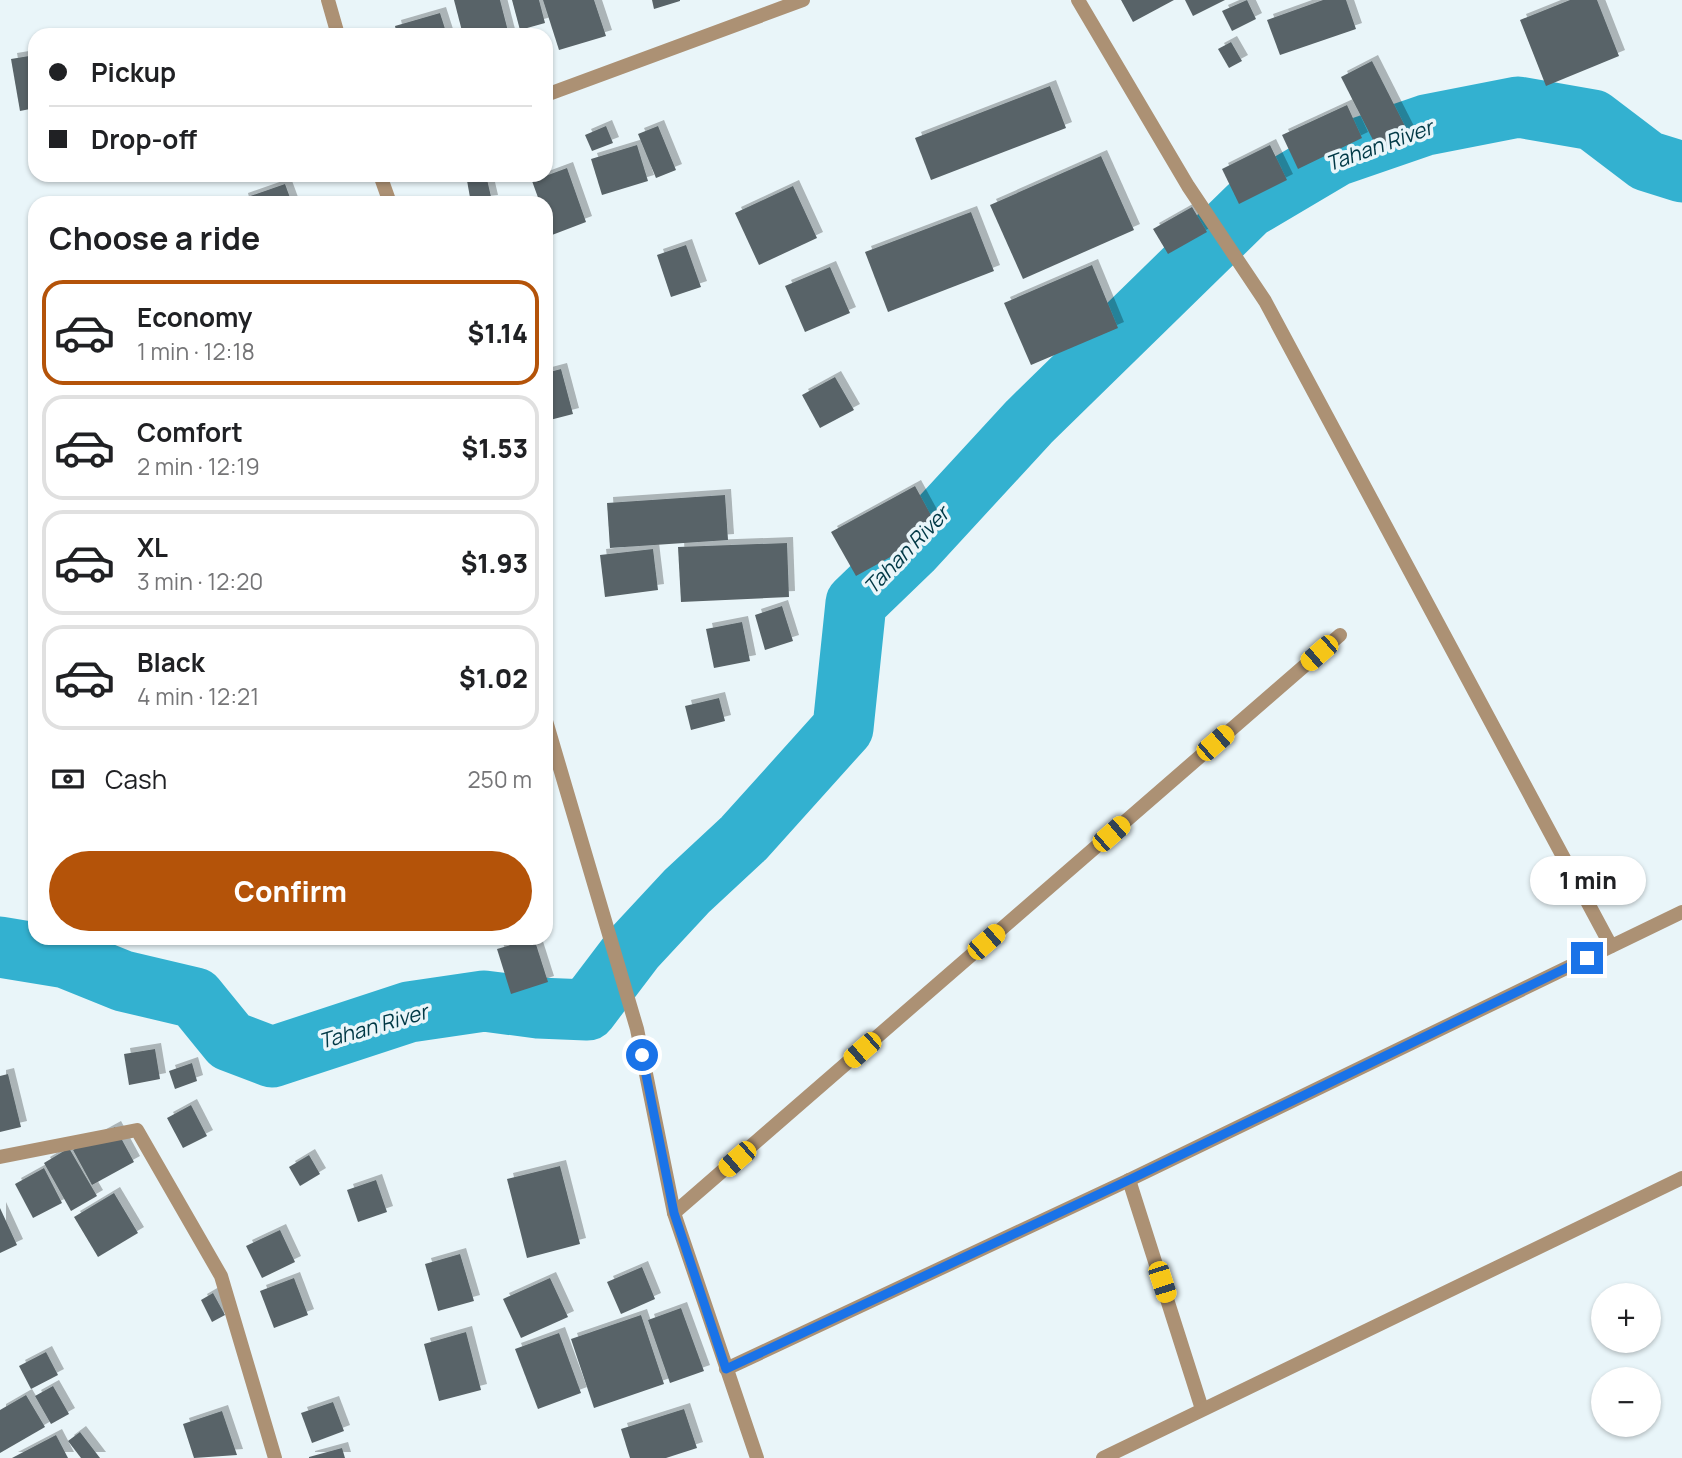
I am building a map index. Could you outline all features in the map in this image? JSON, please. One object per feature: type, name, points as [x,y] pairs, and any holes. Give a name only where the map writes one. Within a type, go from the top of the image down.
[{"type":"street","points":[[328,0],[336,28]]},
{"type":"street","points":[[553,92],[803,0]]},
{"type":"street","points":[[1078,0],[1188,186],[1265,301],[1611,946]]},
{"type":"street","points":[[674,1213],[1340,635]]},
{"type":"street","points":[[553,747],[637,1028],[674,1213],[757,1458]]},
{"type":"street","points":[[726,1369],[1129,1180],[1682,912]]},
{"type":"street","points":[[0,1157],[137,1130],[221,1276],[275,1458]]},
{"type":"street","points":[[1103,1458],[1682,1178]]},
{"type":"street","points":[[1129,1180],[1202,1409]]},
{"type":"building","points":[[454,0],[500,0],[507,28],[461,28]]},
{"type":"building","points":[[512,0],[539,0],[545,23],[519,28]]},
{"type":"building","points":[[543,0],[594,0],[606,36],[559,50]]},
{"type":"building","points":[[652,0],[680,0],[680,1],[654,9]]},
{"type":"building","points":[[1121,0],[1174,0],[1133,22]]},
{"type":"building","points":[[1185,0],[1225,0],[1193,16]]},
{"type":"building","points":[[1247,0],[1256,19],[1232,31],[1222,11]]},
{"type":"building","points":[[1323,0],[1346,0],[1356,29],[1280,55],[1267,20]]},
{"type":"building","points":[[1570,0],[1597,0],[1619,56],[1546,86],[1520,20]]},
{"type":"building","points":[[440,13],[445,28],[395,28]]},
{"type":"building","points":[[1231,42],[1242,61],[1229,68],[1218,49]]},
{"type":"building","points":[[28,56],[28,109],[20,111],[11,59]]},
{"type":"building","points":[[1372,61],[1409,134],[1378,150],[1341,77]]},
{"type":"building","points":[[1050,86],[1066,128],[931,180],[915,138]]},
{"type":"building","points":[[1347,105],[1362,138],[1298,169],[1282,135]]},
{"type":"building","points":[[606,126],[613,143],[592,151],[585,135]]},
{"type":"building","points":[[658,126],[676,170],[656,178],[638,134]]},
{"type":"building","points":[[637,145],[648,181],[602,195],[591,159]]},
{"type":"building","points":[[1270,145],[1287,180],[1239,204],[1222,169]]},
{"type":"building","points":[[1101,156],[1134,230],[1023,279],[990,205]]},
{"type":"building","points":[[567,168],[586,222],[553,235],[553,196],[537,196],[532,182],[553,182],[553,173]]},
{"type":"building","points":[[467,182],[488,182],[491,196],[470,196]]},
{"type":"building","points":[[285,184],[289,196],[251,196]]},
{"type":"building","points":[[793,186],[817,238],[759,265],[735,213]]},
{"type":"building","points":[[1192,207],[1207,232],[1168,254],[1153,229]]},
{"type":"building","points":[[971,212],[994,271],[888,312],[865,252]]},
{"type":"building","points":[[686,245],[701,287],[671,297],[657,255]]},
{"type":"building","points":[[1092,265],[1118,328],[1031,365],[1004,303]]},
{"type":"building","points":[[830,267],[850,313],[805,332],[785,286]]},
{"type":"building","points":[[561,369],[573,414],[553,419],[553,371]]},
{"type":"building","points":[[835,377],[854,410],[820,428],[802,395]]},
{"type":"building","points":[[915,486],[939,530],[856,576],[831,532]]},
{"type":"building","points":[[725,495],[728,540],[610,548],[607,503]]},
{"type":"building","points":[[787,543],[789,597],[681,602],[678,547]]},
{"type":"building","points":[[653,549],[658,590],[605,597],[600,555]]},
{"type":"building","points":[[782,606],[793,641],[765,650],[755,615]]},
{"type":"building","points":[[742,622],[750,661],[714,668],[706,629]]},
{"type":"building","points":[[719,698],[725,721],[691,730],[685,706]]},
{"type":"building","points":[[510,945],[536,945],[548,982],[511,994],[497,949]]},
{"type":"building","points":[[155,1049],[160,1079],[129,1085],[124,1054]]},
{"type":"building","points":[[192,1063],[197,1081],[175,1089],[169,1071]]},
{"type":"building","points":[[8,1074],[21,1127],[0,1132],[0,1076]]},
{"type":"building","points":[[191,1105],[207,1136],[183,1148],[167,1118]]},
{"type":"building","points":[[115,1127],[134,1162],[92,1185],[73,1150]]},
{"type":"building","points":[[69,1148],[97,1196],[71,1211],[44,1163]]},
{"type":"building","points":[[309,1155],[320,1174],[300,1186],[289,1167]]},
{"type":"building","points":[[560,1166],[580,1244],[527,1258],[507,1179]]},
{"type":"building","points":[[44,1168],[62,1203],[33,1218],[15,1184]]},
{"type":"building","points":[[376,1180],[387,1212],[358,1222],[347,1190]]},
{"type":"building","points":[[114,1193],[138,1233],[98,1257],[74,1217]]},
{"type":"building","points":[[0,1208],[17,1245],[0,1253]]},
{"type":"building","points":[[280,1230],[295,1262],[262,1278],[246,1246]]},
{"type":"building","points":[[460,1254],[474,1301],[438,1311],[425,1264]]},
{"type":"building","points":[[642,1267],[655,1299],[621,1314],[607,1282]]},
{"type":"building","points":[[294,1278],[308,1315],[274,1328],[260,1291]]},
{"type":"building","points":[[550,1278],[568,1317],[521,1338],[503,1299]]},
{"type":"building","points":[[213,1293],[225,1315],[212,1322],[201,1300]]},
{"type":"building","points":[[681,1308],[704,1371],[670,1383],[648,1320]]},
{"type":"building","points":[[641,1315],[664,1384],[594,1408],[571,1339]]},
{"type":"building","points":[[466,1332],[481,1390],[439,1401],[424,1344]]},
{"type":"building","points":[[559,1333],[581,1393],[538,1409],[515,1349]]},
{"type":"building","points":[[46,1352],[58,1375],[31,1389],[19,1366]]},
{"type":"building","points":[[53,1386],[69,1414],[51,1424],[35,1396]]},
{"type":"building","points":[[26,1395],[45,1427],[0,1453],[0,1410]]},
{"type":"building","points":[[333,1402],[344,1431],[312,1443],[301,1413]]},
{"type":"building","points":[[684,1409],[697,1448],[666,1458],[630,1458],[621,1429]]},
{"type":"building","points":[[222,1411],[237,1455],[194,1458],[183,1424]]},
{"type":"building","points":[[80,1432],[100,1458],[81,1458],[68,1441]]},
{"type":"building","points":[[56,1435],[68,1458],[12,1458]]},
{"type":"building","points":[[342,1448],[345,1458],[309,1458],[309,1457]]},
{"type":"waterway","name":"Tahan River","points":[[0,947],[66,958],[123,981],[195,998],[230,1041],[272,1057],[409,1012],[484,1001],[538,1008],[587,1010],[634,948],[687,891],[744,838],[843,728],[856,603],[912,549],[1029,422],[1248,208],[1336,156],[1426,125],[1518,107],[1593,120],[1647,161],[1682,172]]},
{"type":"route","points":[[642,1055],[674,1213],[726,1369],[1129,1180],[1587,958]]}]
